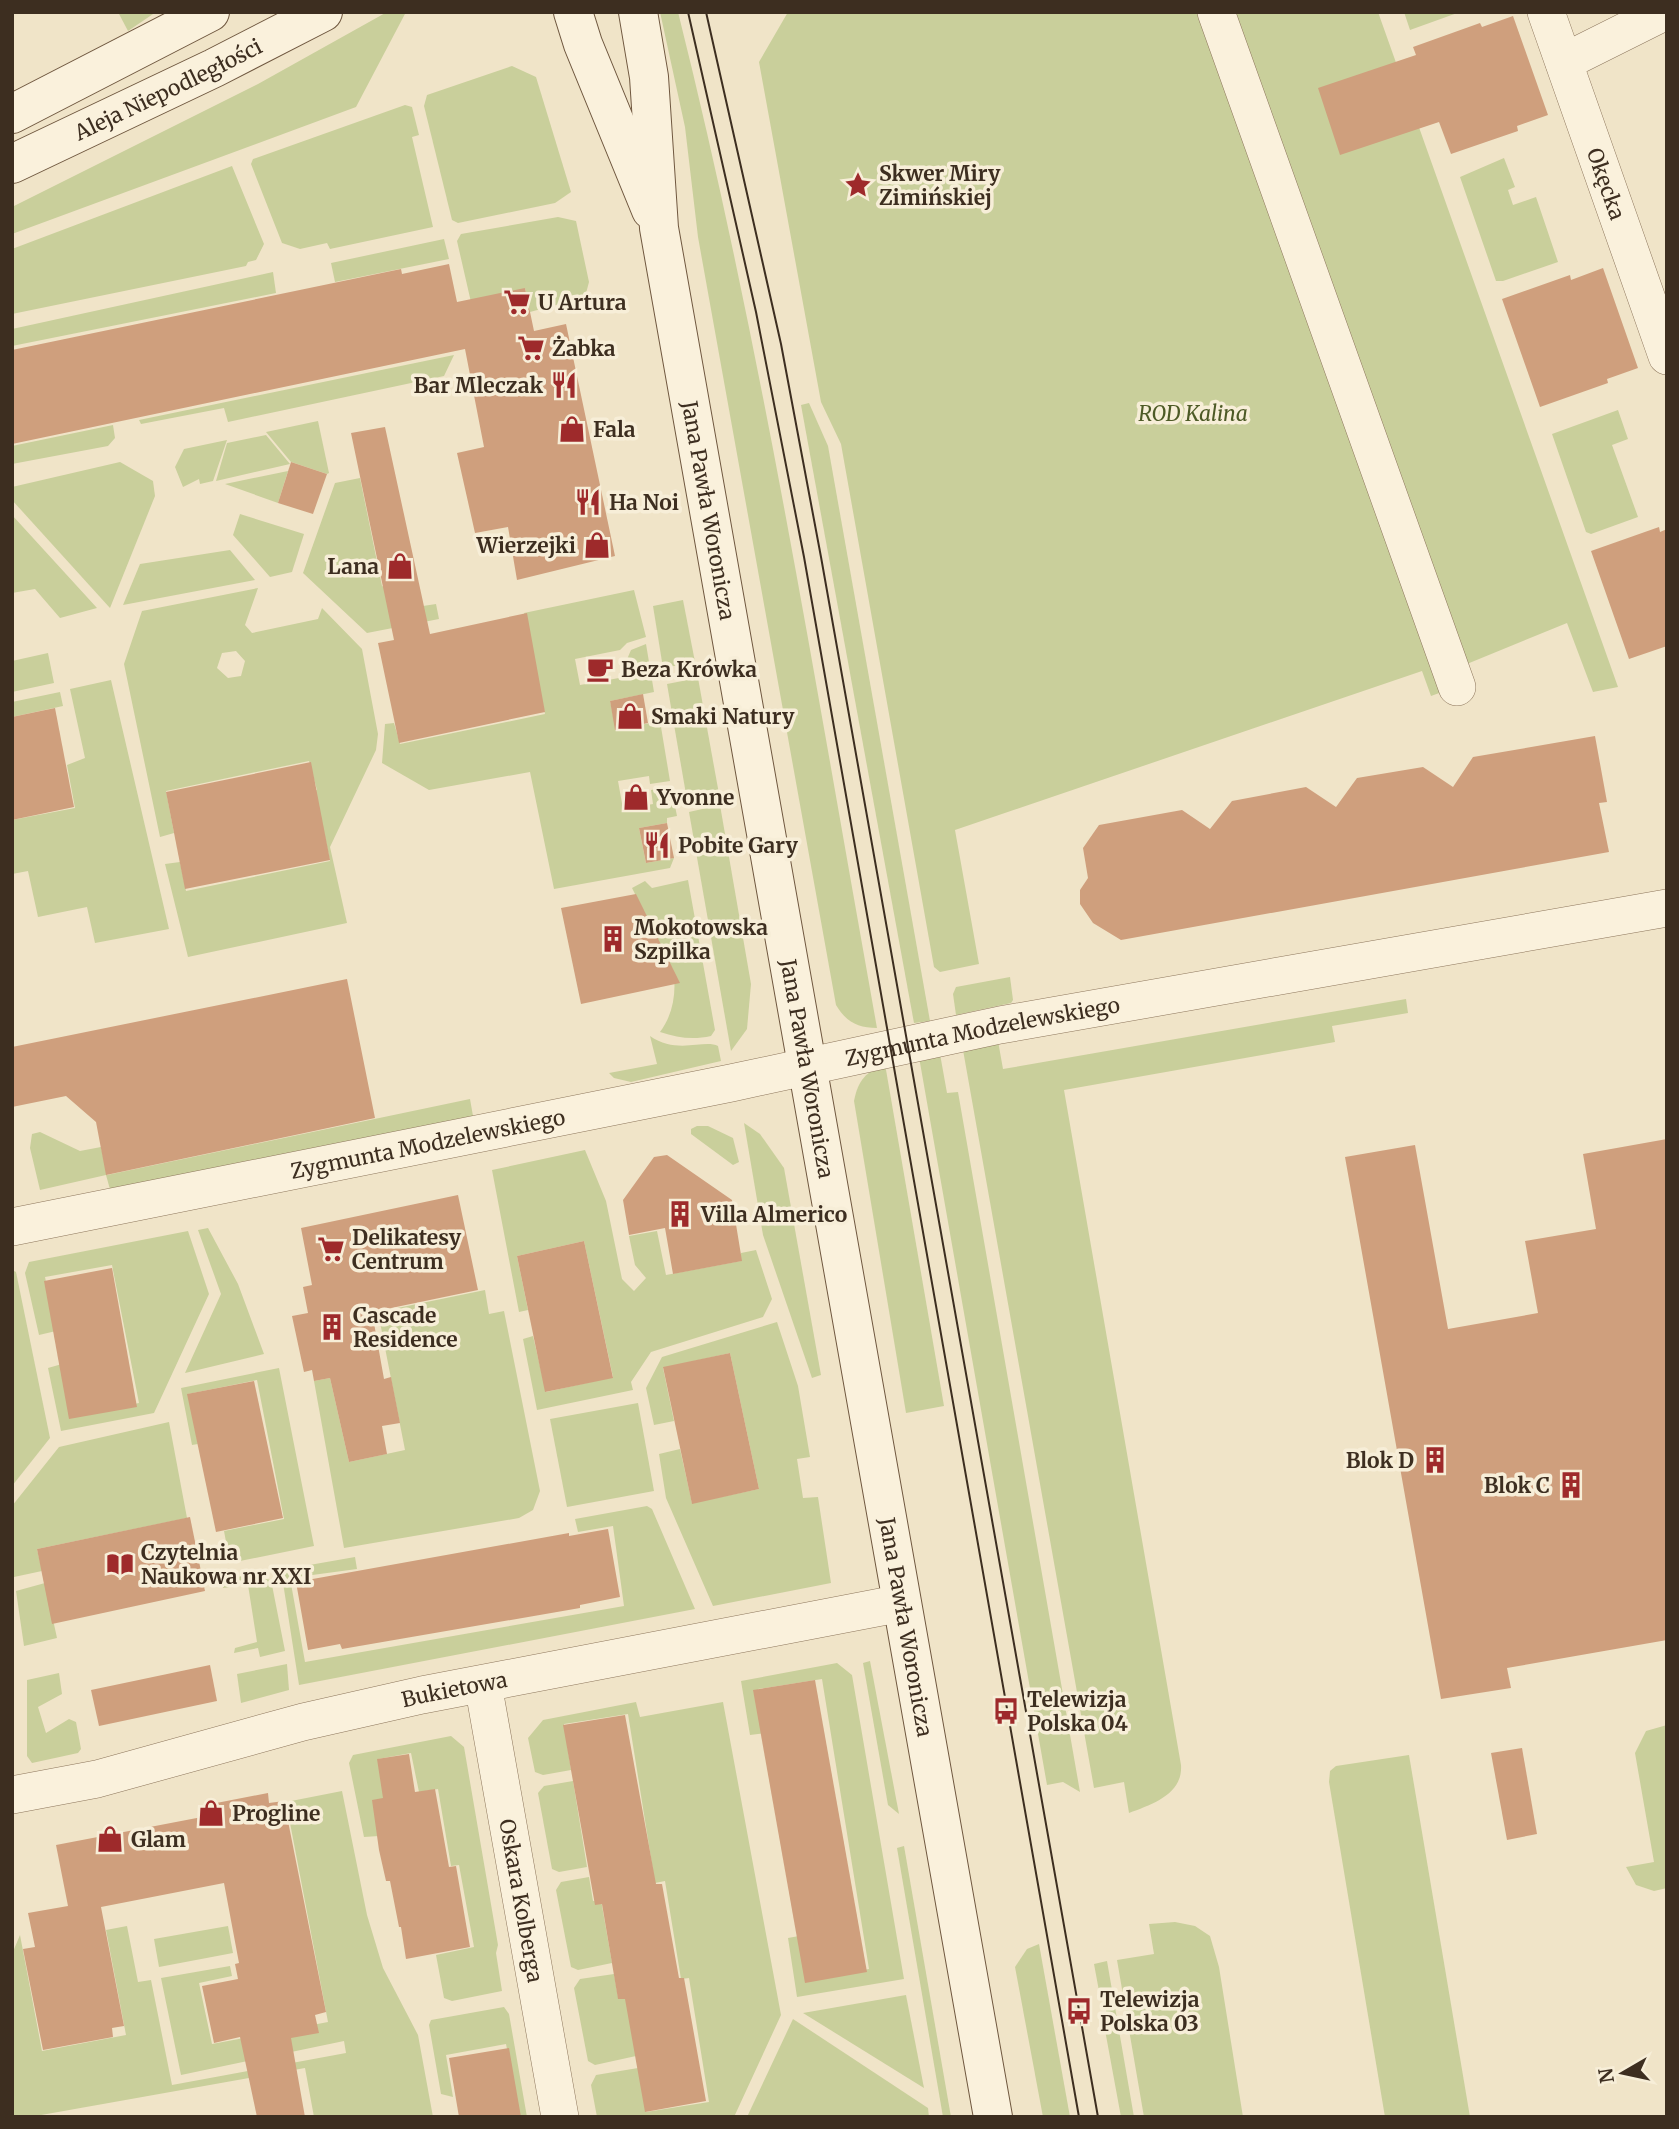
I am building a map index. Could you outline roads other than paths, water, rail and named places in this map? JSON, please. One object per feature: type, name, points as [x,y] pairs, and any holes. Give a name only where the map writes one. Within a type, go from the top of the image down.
[{"type":"street","points":[[12,114],[210,12]]},
{"type":"street","name":"Aleja Niepodległości","points":[[12,164],[214,68],[323,12]]},
{"type":"street","name":"Jana Pawła Woronicza","points":[[573,12],[629,162],[659,228]]},
{"type":"street","name":"Jana Pawła Woronicza","points":[[638,12],[649,77],[659,228],[993,2117]]},
{"type":"street","points":[[1216,12],[1457,687]]},
{"type":"street","name":"Okęcka","points":[[1546,12],[1667,356]]},
{"type":"street","points":[[1564,62],[1664,12]]},
{"type":"street","name":"Zygmunta Modzelewskiego","points":[[12,1227],[718,1086],[806,1064],[1031,1019],[1667,908]]},
{"type":"street","name":"Bukietowa","points":[[12,1795],[97,1779],[303,1721],[902,1603]]},
{"type":"street","name":"Oskara Kolberga","points":[[483,1684],[560,2117]]},
{"type":"tram line","points":[[688,12],[756,312],[804,557],[1079,2117]]},
{"type":"tram line","points":[[706,12],[781,344],[821,557],[1098,2117]]},
{"type":"place","name":"Skwer Miry Zimińskiej","points":[[858,185]]},
{"type":"place","name":"U Artura","points":[[517,302]]},
{"type":"place","name":"Żabka","points":[[531,348]]},
{"type":"place","name":"Bar Mleczak","points":[[564,385]]},
{"type":"place","name":"Fala","points":[[572,429]]},
{"type":"place","name":"Ha Noi","points":[[588,502]]},
{"type":"place","name":"Wierzejki","points":[[597,545]]},
{"type":"place","name":"Lana","points":[[400,566]]},
{"type":"place","name":"Beza Krówka","points":[[600,669]]},
{"type":"place","name":"Smaki Natury","points":[[630,716]]},
{"type":"place","name":"Yvonne","points":[[636,797]]},
{"type":"place","name":"Pobite Gary","points":[[657,845]]},
{"type":"place","name":"Mokotowska Szpilka","points":[[613,939]]},
{"type":"place","name":"Villa Almerico","points":[[680,1214]]},
{"type":"place","name":"Delikatesy Centrum","points":[[331,1249]]},
{"type":"place","name":"Cascade Residence","points":[[332,1327]]},
{"type":"place","name":"Blok D","points":[[1435,1460]]},
{"type":"place","name":"Blok C","points":[[1571,1485]]},
{"type":"place","name":"Czytelnia Naukowa nr XXI","points":[[120,1564]]},
{"type":"place","name":"Telewizja Polska 04","points":[[1006,1711]]},
{"type":"place","name":"Progline","points":[[211,1813]]},
{"type":"place","name":"Glam","points":[[110,1839]]},
{"type":"place","name":"Telewizja Polska 03","points":[[1079,2011]]},
{"type":"park label","name":"ROD Kalina","points":[[1193,413]]}]
